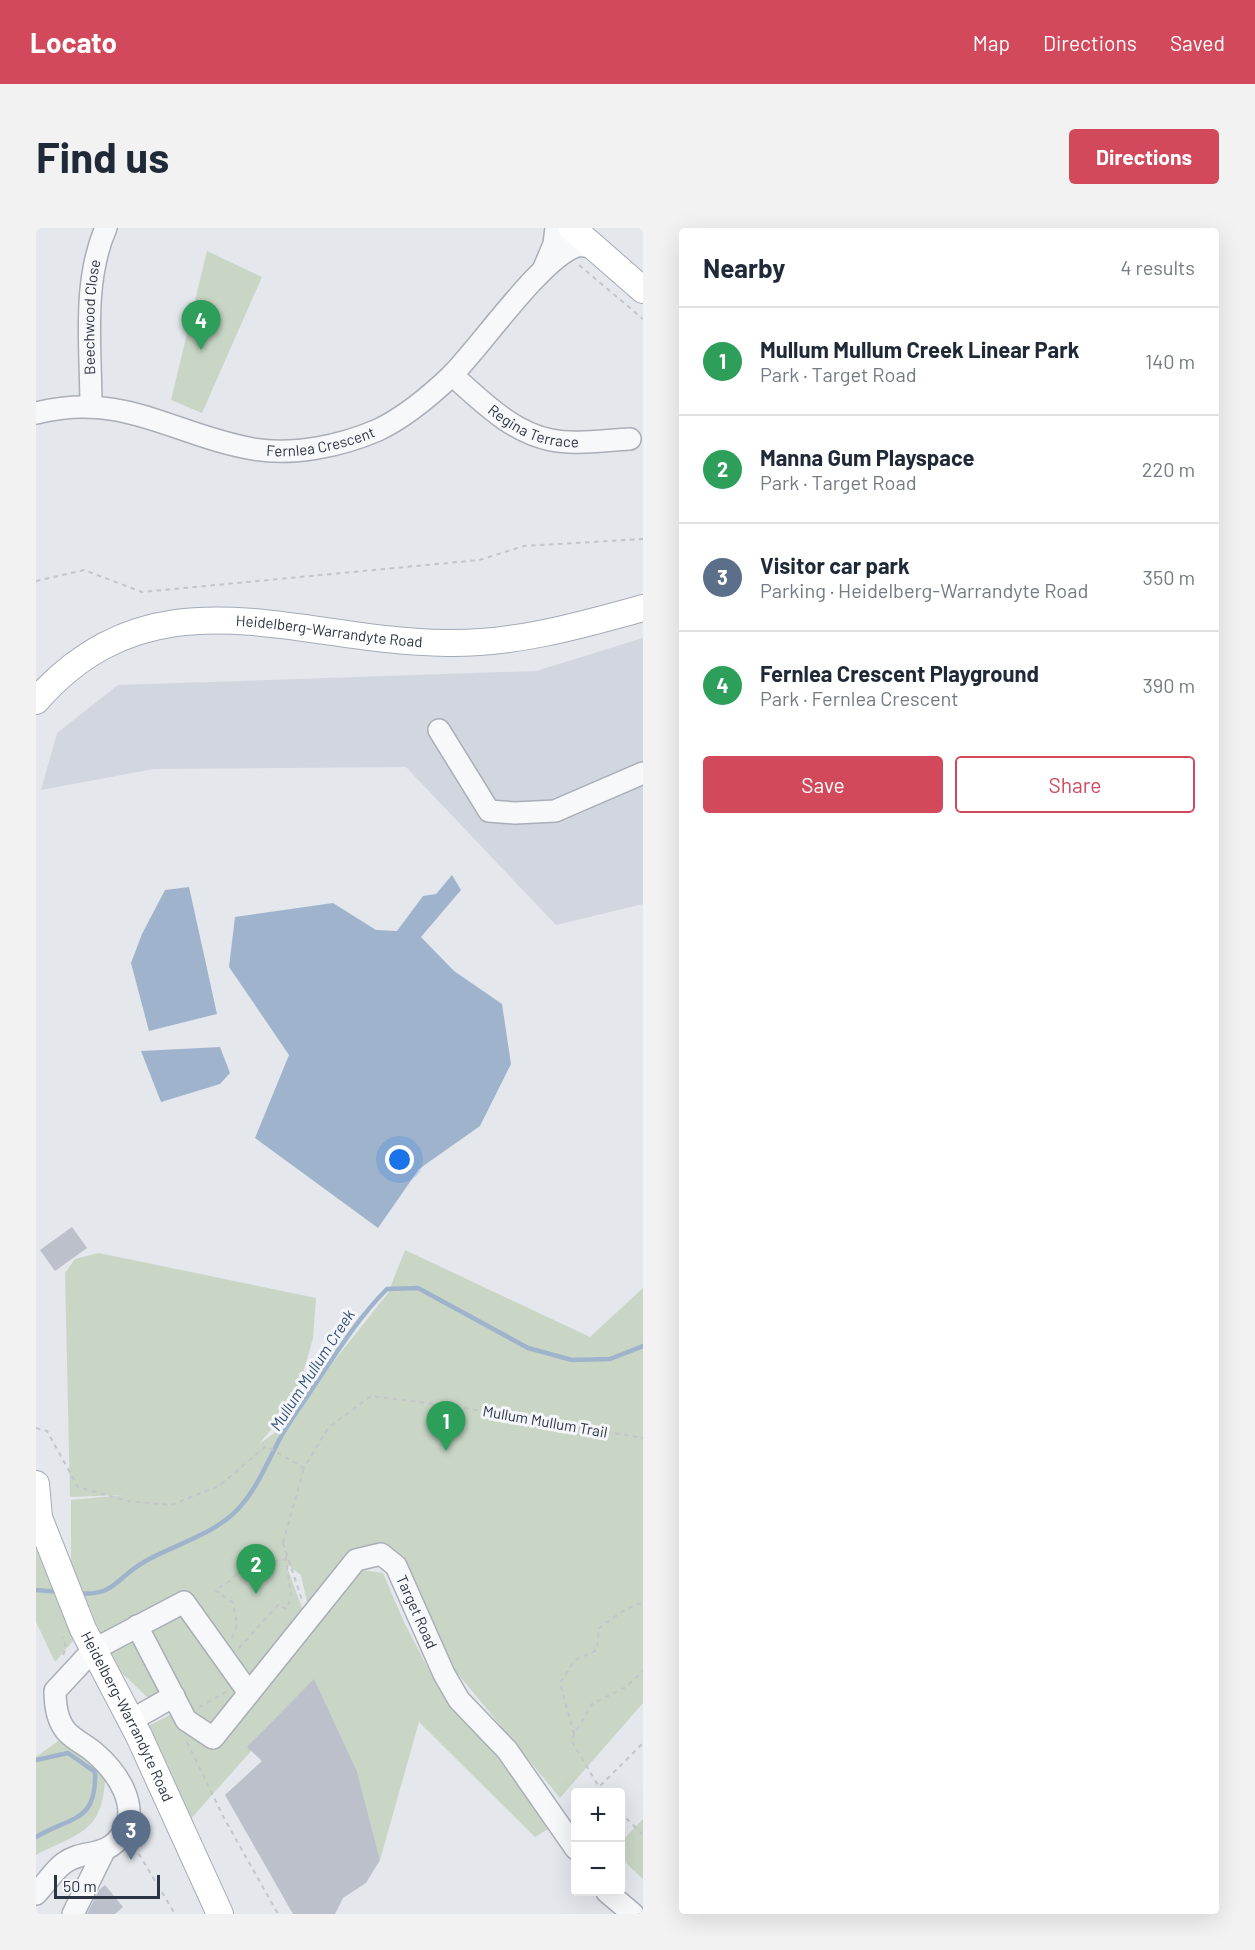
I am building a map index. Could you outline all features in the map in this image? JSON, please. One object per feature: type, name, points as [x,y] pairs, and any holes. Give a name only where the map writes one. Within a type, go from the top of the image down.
[{"type":"main road","points":[[572,228],[584,254],[643,290]]},
{"type":"main road","name":"Heidelberg-Warrandyte Road","points":[[36,701],[70,666],[98,647],[119,638],[183,621],[252,620],[391,640],[448,643],[508,640],[553,633],[643,608]]},
{"type":"main road","name":"Heidelberg-Warrandyte Road","points":[[36,1484],[37,1514],[79,1636],[130,1721],[220,1914]]},
{"type":"street","name":"Beechwood Close","points":[[91,407],[92,278],[100,242],[106,228]]},
{"type":"street","name":"Fernlea Crescent","points":[[544,268],[554,244],[556,228]]},
{"type":"street","name":"Fernlea Crescent","points":[[36,413],[91,407],[115,408],[254,450],[287,451],[320,447],[377,430],[428,398],[452,375],[544,268],[575,247],[584,254]]},
{"type":"street","name":"Regina Terrace","points":[[452,375],[508,423],[534,435],[554,441],[630,439]]},
{"type":"street","points":[[439,730],[489,811],[515,813],[555,811],[641,776]]},
{"type":"street","name":"Target Road","points":[[174,1696],[186,1720],[213,1738],[356,1560],[381,1554],[396,1566],[444,1674],[459,1700],[507,1750],[571,1842]]},
{"type":"street","points":[[36,1894],[64,1863],[104,1851],[115,1845],[124,1831],[130,1814],[129,1800],[120,1783],[96,1754],[65,1730],[55,1709],[55,1692],[79,1636],[137,1626],[184,1602],[249,1693]]},
{"type":"street","points":[[130,1721],[174,1696],[137,1626]]},
{"type":"street","points":[[73,1914],[104,1851]]},
{"type":"street","points":[[612,1896],[633,1914]]},
{"type":"path","points":[[584,254],[643,319]]},
{"type":"path","points":[[36,581],[84,570],[142,591],[478,560],[524,546],[643,539]]},
{"type":"path","name":"Mullum Mullum Trail","points":[[286,1559],[284,1543],[304,1468],[328,1428],[371,1396],[464,1408],[643,1438]]},
{"type":"path","points":[[36,1428],[47,1431],[78,1486],[128,1502],[171,1505],[219,1486],[266,1446],[304,1468]]},
{"type":"path","points":[[286,1559],[291,1595],[287,1609],[278,1605],[221,1656],[232,1639],[237,1625],[233,1603],[215,1590],[242,1568],[286,1559]]},
{"type":"path","points":[[574,1734],[560,1683],[575,1660],[597,1650],[599,1628],[626,1609],[643,1602]]},
{"type":"path","points":[[62,1658],[66,1648],[79,1636]]},
{"type":"path","points":[[643,1671],[626,1687],[592,1704],[571,1740],[598,1788],[643,1743]]},
{"type":"path","points":[[184,1735],[224,1818],[278,1914]]},
{"type":"path","points":[[625,1816],[643,1835]]},
{"type":"path","points":[[144,1862],[175,1914]]},
{"type":"shaded area","points":[[643,638],[643,904],[556,925],[406,767],[154,769],[41,790],[57,733],[118,685],[536,671]]},
{"type":"green space","points":[[207,251],[262,277],[202,413],[171,400]]},
{"type":"green space","points":[[405,1250],[590,1337],[643,1288],[643,1703],[560,1798],[453,1668],[404,1559],[386,1550],[354,1556],[309,1611],[301,1575],[286,1564],[310,1630],[357,1569],[383,1573],[404,1622],[430,1672],[455,1709],[523,1784],[551,1827],[535,1837],[419,1722],[380,1860],[357,1771],[314,1680],[189,1821],[146,1727],[186,1707],[174,1683],[148,1698],[122,1673],[100,1632],[71,1563],[71,1500],[123,1495],[70,1497],[65,1273],[75,1259],[99,1253],[316,1298],[313,1338],[295,1401],[259,1444],[279,1430],[388,1293]]},
{"type":"green space","points":[[36,1518],[83,1629],[55,1662],[36,1622]]},
{"type":"green space","points":[[61,1739],[90,1761],[105,1780],[103,1798],[99,1811],[85,1829],[36,1855],[36,1757]]},
{"type":"green space","points":[[643,1819],[643,1879],[625,1862],[625,1838]]},
{"type":"water","points":[[452,875],[461,890],[421,937],[454,971],[502,1004],[511,1064],[480,1126],[419,1169],[378,1228],[255,1138],[289,1055],[229,967],[235,917],[333,903],[376,930],[397,931],[423,896],[436,894]]},
{"type":"water","points":[[189,887],[217,1014],[149,1031],[131,963],[142,934],[165,890]]},
{"type":"water","points":[[220,1047],[230,1073],[220,1084],[161,1102],[141,1051]]},
{"type":"building","points":[[72,1227],[87,1248],[55,1271],[40,1250]]},
{"type":"building","points":[[314,1679],[357,1771],[380,1860],[366,1883],[343,1898],[335,1914],[293,1914],[225,1795],[262,1761],[247,1747]]},
{"type":"building","points":[[105,1885],[123,1907],[115,1914],[87,1914],[99,1890]]},
{"type":"waterway","name":"Mullum Mullum Creek","points":[[78,1593],[100,1592],[107,1589],[144,1562],[206,1532],[239,1508],[258,1481],[287,1426],[334,1356],[359,1321],[387,1289],[418,1288],[528,1348],[572,1360],[610,1359],[643,1346]]},
{"type":"waterway","name":"Mullum Mullum Creek","points":[[36,1590],[60,1592]]},
{"type":"waterway","name":"Mullum Mullum Creek","points":[[36,1760],[68,1753],[95,1772],[92,1801],[86,1809],[71,1821],[36,1837]]},
{"type":"place","name":"Fernlea Crescent Playground","points":[[201,350]]},
{"type":"place","name":"Mullum Mullum Creek Linear Park","points":[[446,1451]]},
{"type":"place","name":"Manna Gum Playspace","points":[[256,1594]]},
{"type":"place","name":"Visitor car park","points":[[131,1860]]}]
